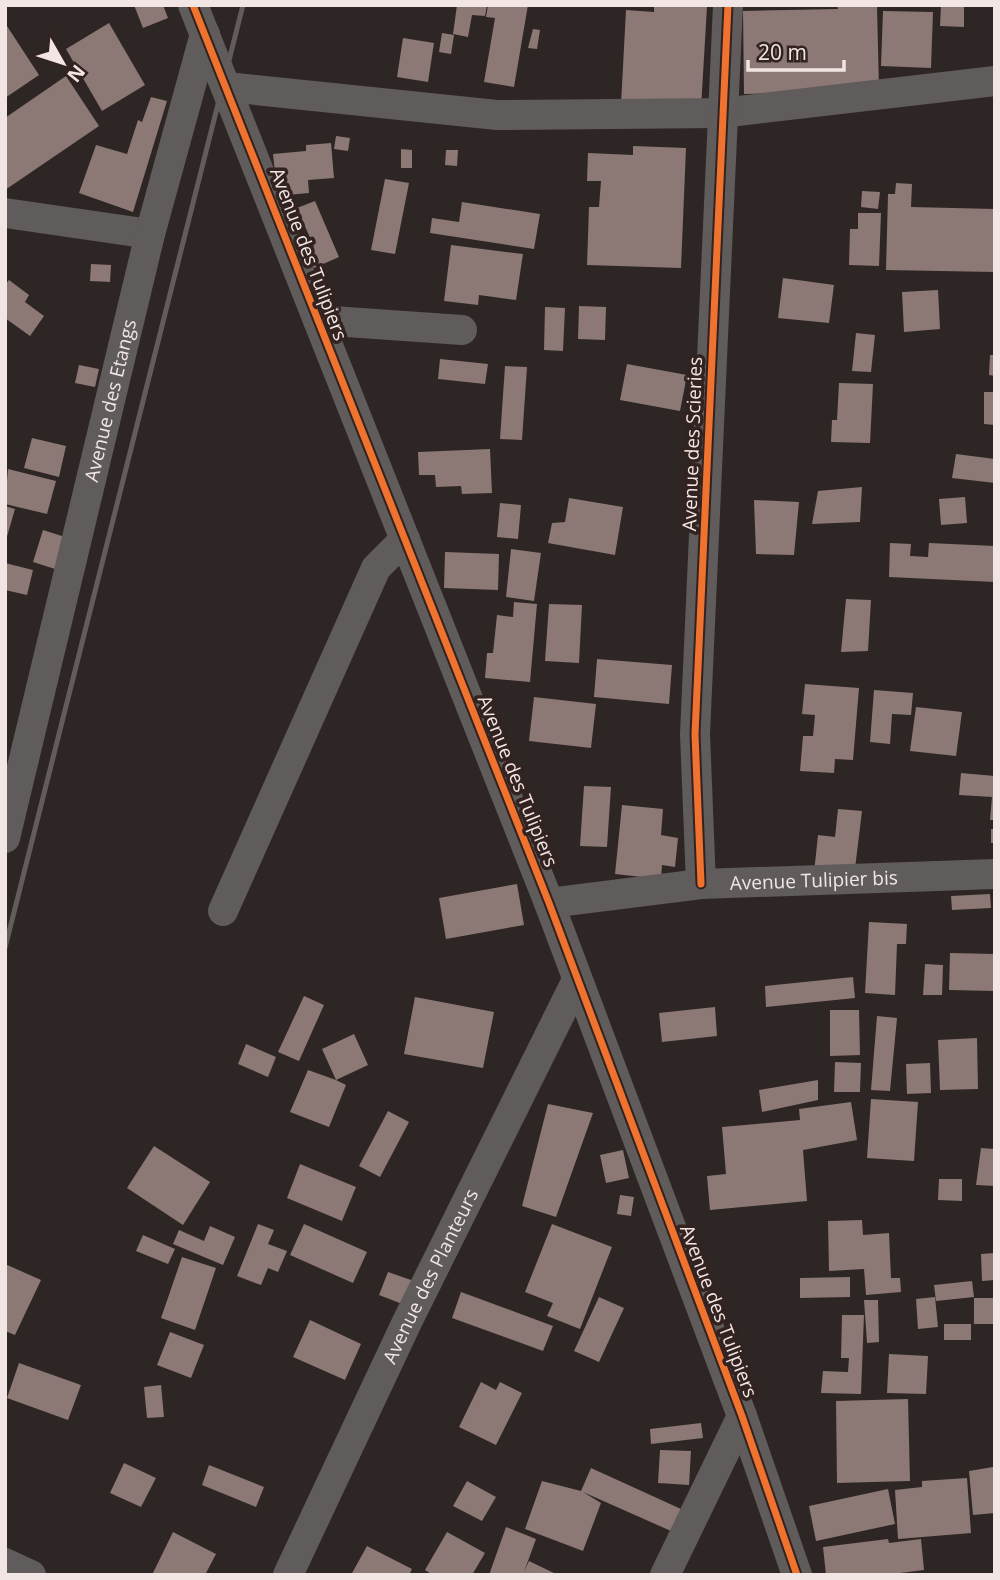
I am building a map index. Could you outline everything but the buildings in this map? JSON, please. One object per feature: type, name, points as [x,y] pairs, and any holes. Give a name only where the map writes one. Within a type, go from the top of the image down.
[{"type":"street","name":"Avenue des Tulipiers","points":[[193,5],[548,903],[742,1416],[797,1575]]},
{"type":"street","name":"Avenue des Scieries","points":[[701,884],[695,734],[728,5]]},
{"type":"street","name":"Avenue des Etangs","points":[[5,838],[14,757],[205,34]]},
{"type":"street","points":[[227,87],[497,115],[722,113],[995,82]]},
{"type":"street","points":[[5,213],[150,234]]},
{"type":"street","points":[[318,320],[462,330]]},
{"type":"street","points":[[223,911],[376,568],[405,539]]},
{"type":"street","name":"Avenue Tulipier bis","points":[[548,903],[701,884],[995,874]]},
{"type":"street","name":"Avenue des Planteurs","points":[[288,1575],[407,1322],[577,979]]},
{"type":"street","points":[[665,1575],[742,1416]]},
{"type":"street","points":[[5,1563],[31,1575]]},
{"type":"railway","points":[[5,948],[243,5]]},
{"type":"cycle path","points":[[193,5],[549,903],[742,1416],[797,1575]]},
{"type":"cycle path","points":[[701,884],[695,734],[728,5]]}]
